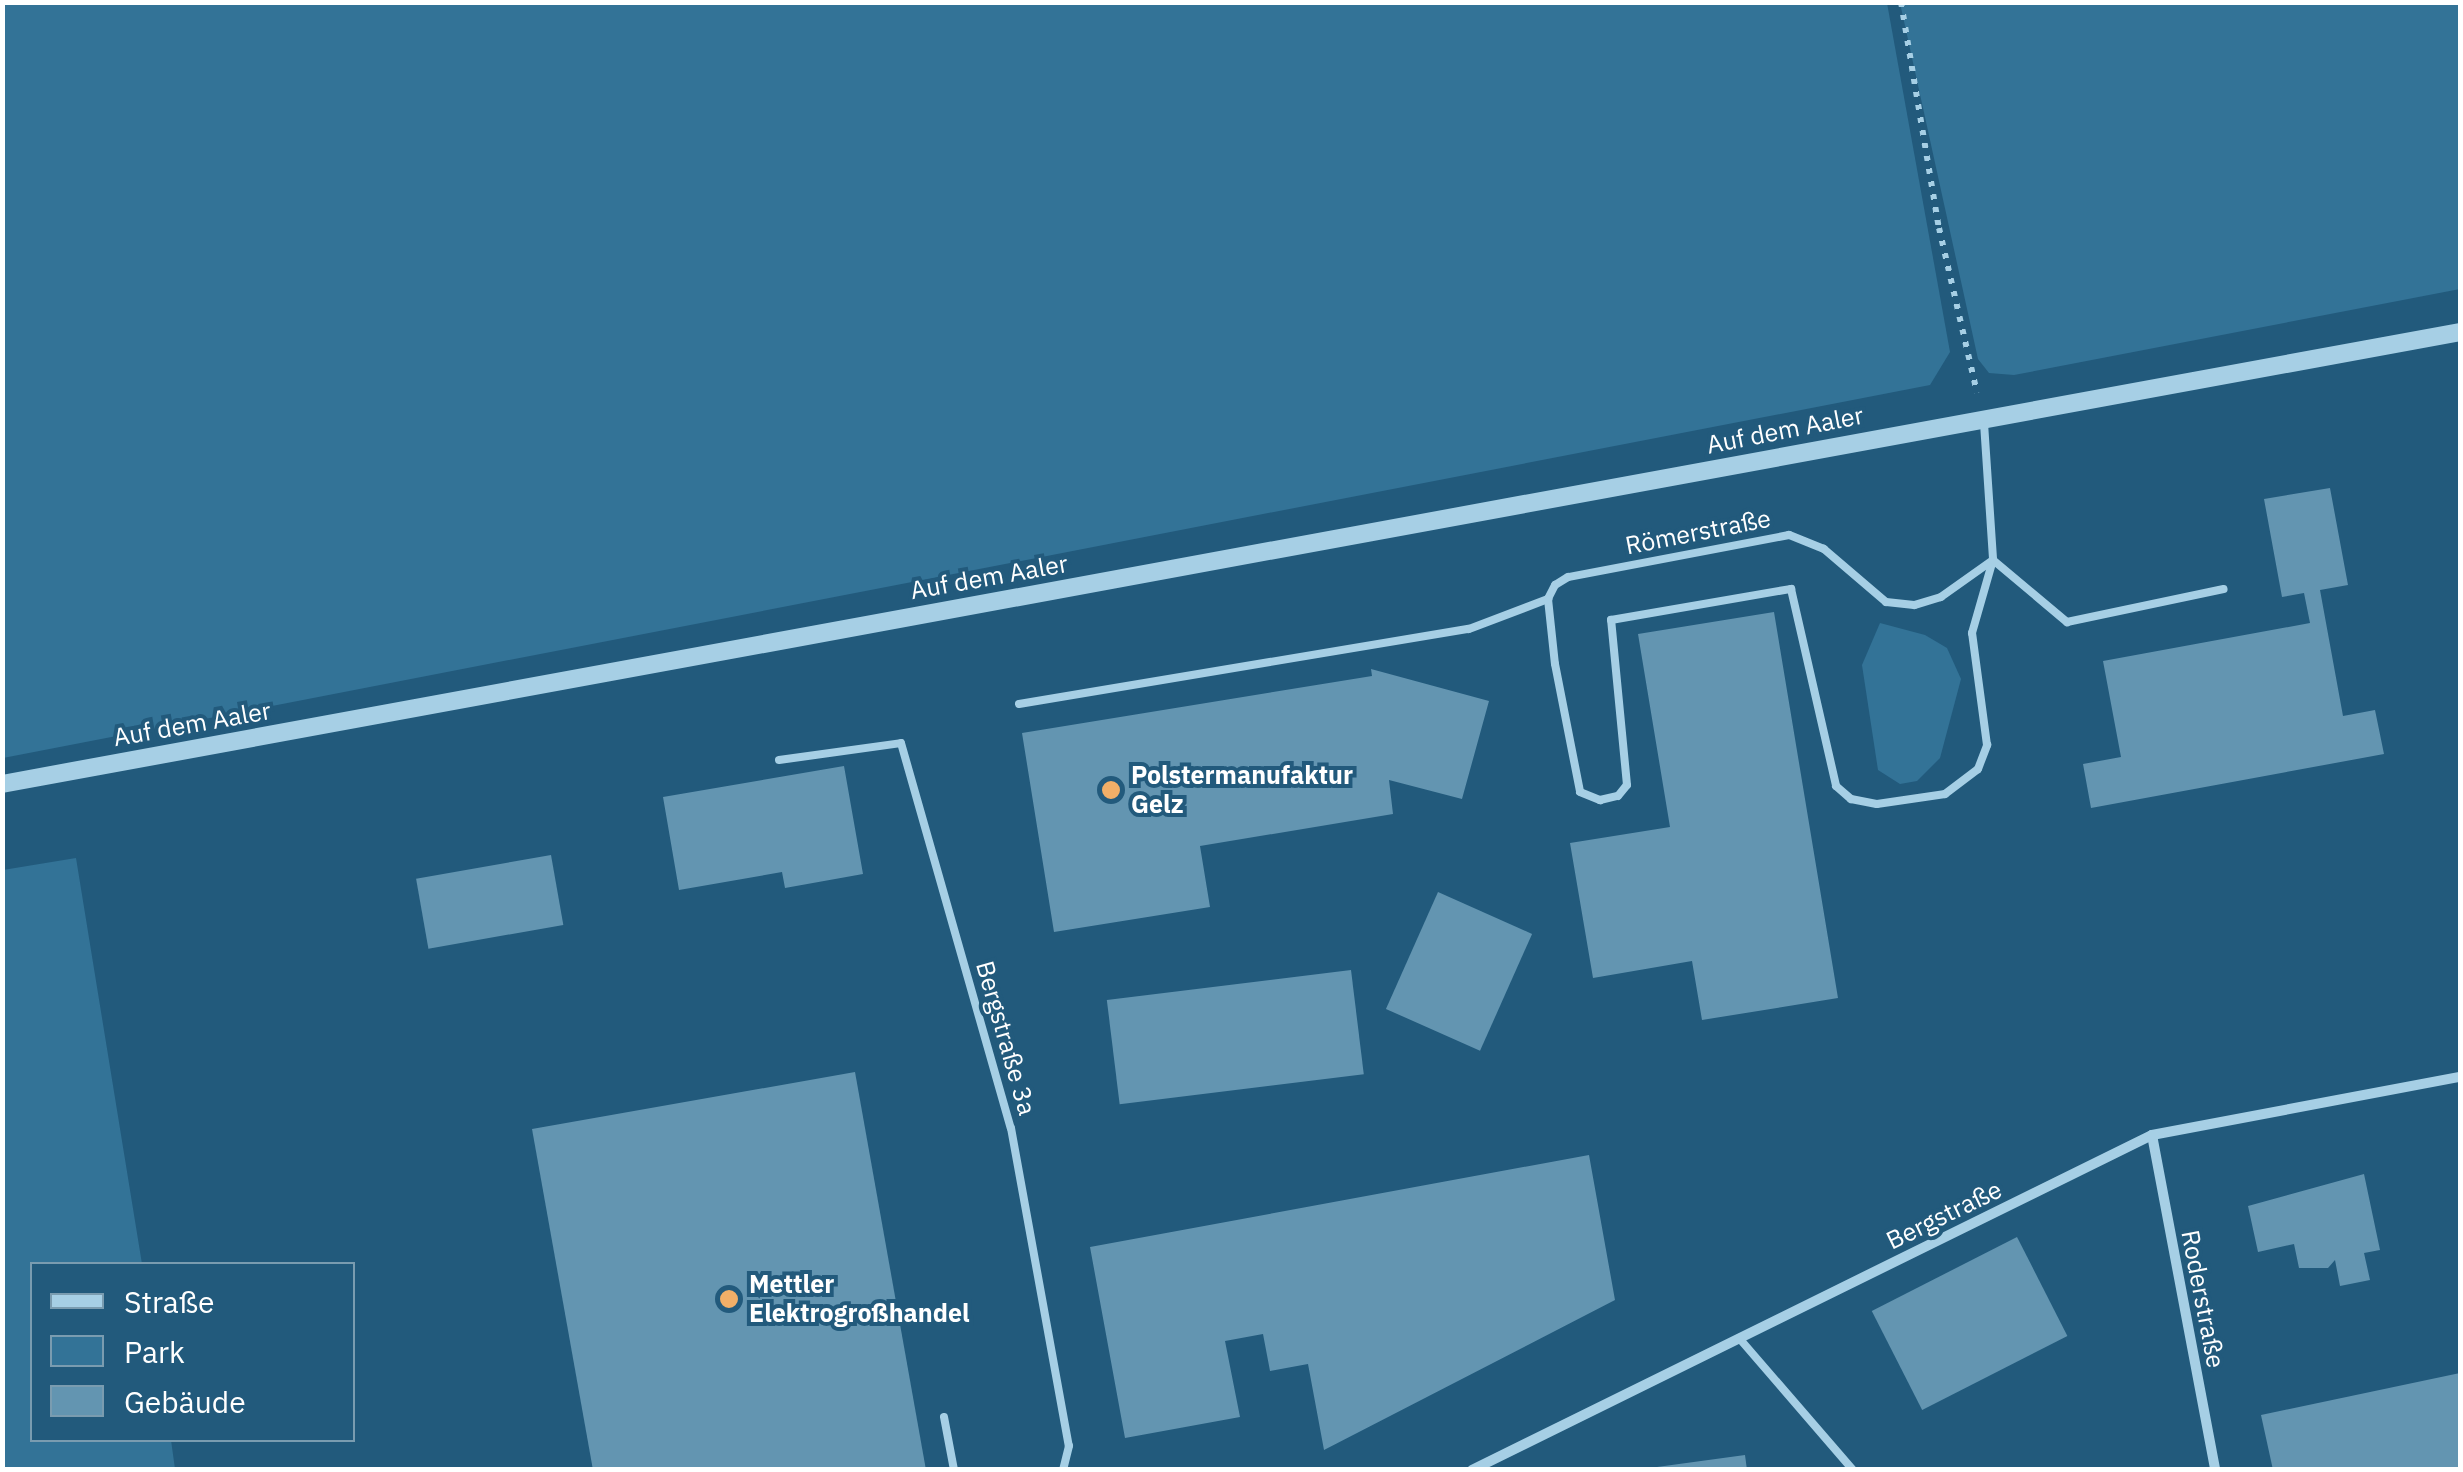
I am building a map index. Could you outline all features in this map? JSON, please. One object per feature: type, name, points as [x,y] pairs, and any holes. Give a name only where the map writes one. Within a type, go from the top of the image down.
[{"type":"street","name":"Auf dem Aaler","points":[[2,784],[2460,332]]},
{"type":"street","name":"Bergstraße","points":[[1472,1470],[2152,1135],[2460,1077]]},
{"type":"street","name":"Roderstraße","points":[[2152,1135],[2215,1470]]},
{"type":"lane","points":[[1548,599],[1555,664],[1580,792],[1600,800],[1618,796],[1627,785],[1611,620],[1792,589],[1836,786],[1851,799],[1911,802],[1945,794],[1978,770],[1987,745],[1972,634],[1993,560],[1993,487],[1983,418]]},
{"type":"lane","name":"Römerstraße","points":[[1019,704],[1469,630],[1548,599],[1568,577],[1789,535],[1824,549],[1886,602],[1914,605],[1970,581],[1993,560]]},
{"type":"lane","points":[[1993,560],[2067,622],[2224,590]]},
{"type":"lane","name":"Bergstraße 3a","points":[[780,760],[901,743],[1011,1128],[1069,1446],[1063,1470]]},
{"type":"lane","points":[[1739,1338],[1853,1470]]},
{"type":"lane","points":[[944,1417],[954,1470]]},
{"type":"path","points":[[1901,2],[1939,228],[1983,418]]},
{"type":"green space","points":[[3,2],[1887,3],[1950,352],[1930,385],[3,758]]},
{"type":"green space","points":[[1900,3],[2460,3],[2460,289],[2014,375],[1989,373],[1978,359]]},
{"type":"green space","points":[[1880,623],[1925,635],[1947,648],[1961,679],[1940,758],[1917,781],[1900,784],[1878,770],[1862,665]]},
{"type":"green space","points":[[76,858],[142,1262],[30,1262],[30,1442],[171,1442],[175,1469],[3,1469],[3,870]]},
{"type":"building","points":[[2330,488],[2348,585],[2320,590],[2343,716],[2375,710],[2384,754],[2091,808],[2083,764],[2121,757],[2103,661],[2310,623],[2304,593],[2282,597],[2264,499]]},
{"type":"building","points":[[1774,612],[1838,998],[1702,1020],[1692,961],[1593,978],[1570,843],[1670,827],[1638,634]]},
{"type":"building","points":[[1371,669],[1489,701],[1462,799],[1389,780],[1393,814],[1200,846],[1210,907],[1054,932],[1022,733],[1372,676]]},
{"type":"building","points":[[844,766],[863,874],[785,888],[782,872],[679,890],[663,797]]},
{"type":"building","points":[[551,855],[563,925],[428,949],[416,879]]},
{"type":"building","points":[[1438,892],[1532,934],[1480,1051],[1386,1009]]},
{"type":"building","points":[[1351,970],[1364,1074],[1120,1104],[1107,1000]]},
{"type":"building","name":"Mettler Elektrogroßhandel","points":[[855,1072],[926,1470],[593,1470],[532,1129]]},
{"type":"building","points":[[1589,1155],[1615,1300],[1324,1450],[1308,1364],[1270,1371],[1263,1334],[1225,1341],[1240,1417],[1125,1438],[1090,1247]]},
{"type":"building","points":[[2364,1174],[2380,1250],[2364,1253],[2370,1280],[2340,1286],[2335,1260],[2328,1268],[2299,1268],[2294,1244],[2258,1252],[2248,1206]]},
{"type":"building","points":[[2017,1237],[2067,1336],[1922,1410],[1872,1311]]},
{"type":"building","points":[[2460,1373],[2460,1470],[2273,1470],[2261,1415]]},
{"type":"building","points":[[1745,1455],[1747,1470],[1657,1470],[1657,1467]]},
{"type":"place","name":"Polstermanufaktur Gelz","points":[[1111,790]]},
{"type":"place","name":"Mettler Elektrogroßhandel","points":[[729,1299]]}]
